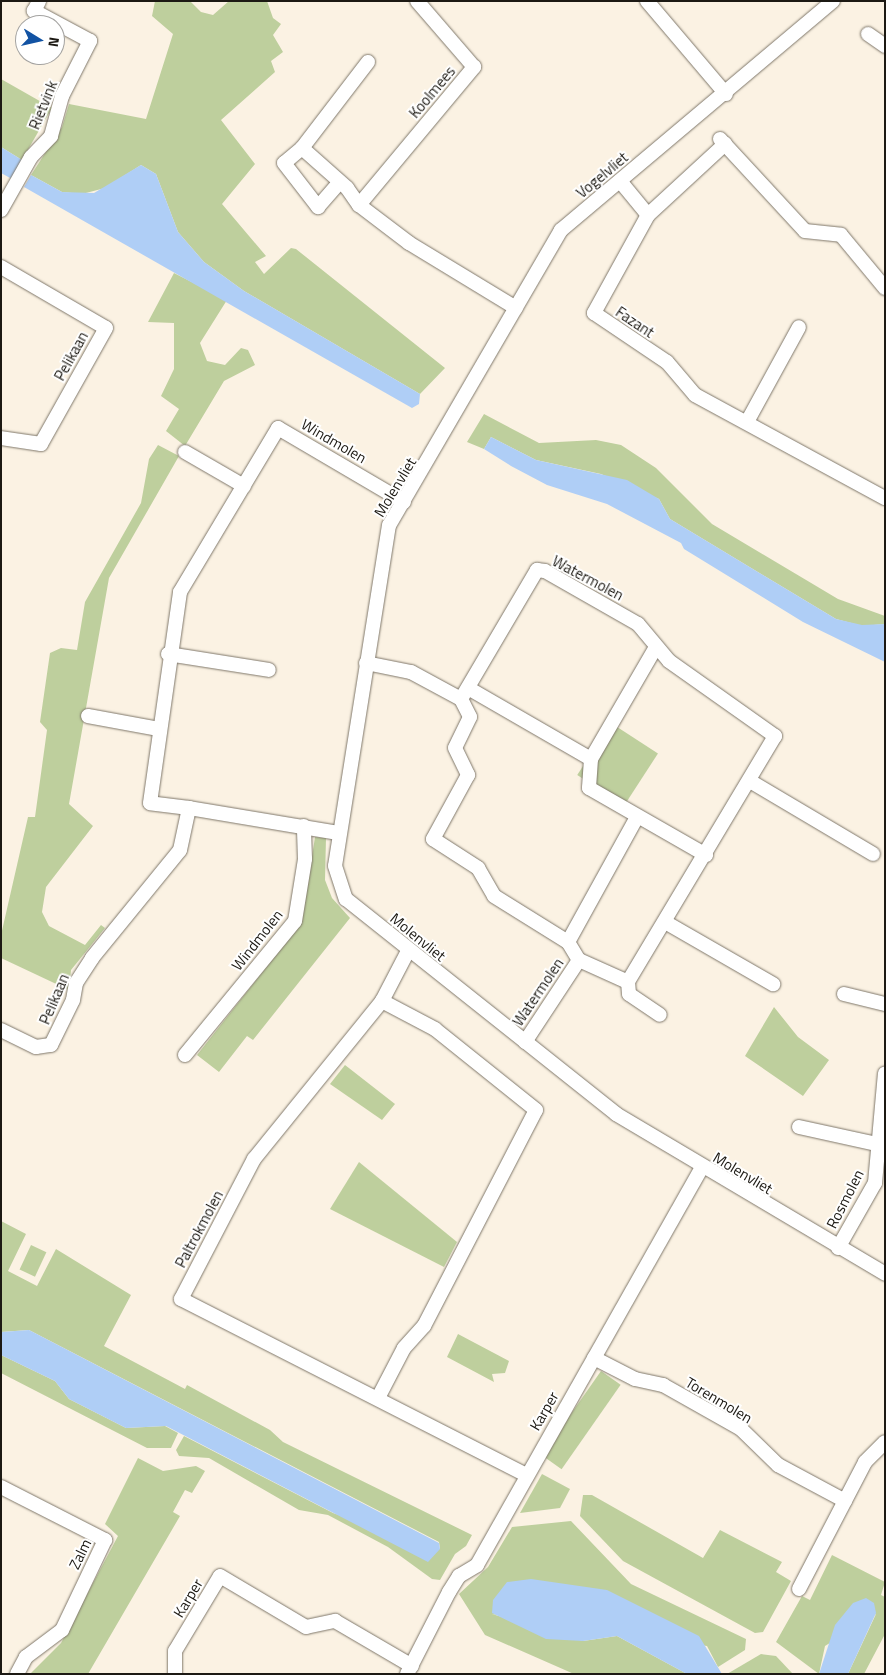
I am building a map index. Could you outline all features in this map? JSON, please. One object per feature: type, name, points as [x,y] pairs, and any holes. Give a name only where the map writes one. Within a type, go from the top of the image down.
[{"type":"street","name":"Rietvink","points":[[1,210],[31,157],[51,136],[62,96],[90,41],[34,11],[39,1]]},
{"type":"street","name":"Koolmees","points":[[359,205],[474,67],[417,1]]},
{"type":"street","points":[[648,1],[726,94]]},
{"type":"street","name":"Vogelvliet","points":[[452,424],[561,230],[726,94],[833,1]]},
{"type":"street","points":[[868,34],[885,46]]},
{"type":"street","points":[[340,182],[318,207],[284,163],[302,148],[368,62]]},
{"type":"street","name":"Fazant","points":[[885,288],[841,236],[805,231],[723,141],[648,215],[594,313],[667,362],[695,395],[885,498]]},
{"type":"street","points":[[302,148],[340,182],[359,205],[409,243],[516,308]]},
{"type":"street","points":[[620,181],[648,215]]},
{"type":"street","name":"Pelikaan","points":[[1,267],[106,328],[41,444],[1,438]]},
{"type":"street","points":[[747,422],[798,327]]},
{"type":"street","name":"Molenvliet","points":[[452,424],[404,502],[385,540],[335,866],[346,899],[408,951],[616,1114],[702,1168],[885,1274]]},
{"type":"street","name":"Windmolen","points":[[339,833],[150,803],[168,654],[180,592],[278,428],[404,502]]},
{"type":"street","points":[[185,452],[244,486]]},
{"type":"street","name":"Watermolen","points":[[537,570],[638,624],[668,661],[775,736],[706,855],[628,982],[579,960],[568,942],[494,896],[478,868],[433,839],[468,775],[454,748],[470,717],[465,693],[537,570]]},
{"type":"street","points":[[656,647],[591,760],[589,788],[706,855]]},
{"type":"street","points":[[168,654],[269,670]]},
{"type":"street","points":[[366,663],[411,672],[465,693],[591,760]]},
{"type":"street","points":[[88,716],[160,729]]},
{"type":"street","points":[[750,781],[873,854]]},
{"type":"street","name":"Pelikaan","points":[[1,1030],[36,1047],[52,1045],[85,971],[180,850],[189,808]]},
{"type":"street","name":"Watermolen","points":[[568,942],[637,817]]},
{"type":"street","name":"Windmolen","points":[[185,1055],[295,921],[305,859],[304,826]]},
{"type":"street","points":[[665,922],[773,984]]},
{"type":"street","name":"Paltrokmolen","points":[[408,951],[382,1001],[254,1159],[181,1299],[526,1475]]},
{"type":"street","name":"Watermolen","points":[[524,1042],[579,960]]},
{"type":"street","points":[[628,982],[629,994],[660,1016]]},
{"type":"street","points":[[844,994],[885,1004]]},
{"type":"street","points":[[378,1398],[404,1348],[424,1326],[536,1110],[435,1029],[382,1001]]},
{"type":"street","name":"Rosmolen","points":[[838,1248],[875,1183],[882,1164],[877,1144],[885,1073]]},
{"type":"street","points":[[799,1127],[877,1144]]},
{"type":"street","name":"Karper","points":[[175,1674],[175,1651],[220,1576],[306,1627],[335,1621],[410,1670],[449,1592],[459,1576],[477,1565],[526,1475],[702,1168]]},
{"type":"street","name":"Torenmolen","points":[[594,1358],[635,1379],[664,1385],[741,1428],[778,1465],[845,1501]]},
{"type":"street","points":[[799,1589],[865,1462],[885,1442]]},
{"type":"street","name":"Zalm","points":[[1,1486],[105,1540],[62,1630],[26,1657],[17,1674]]},
{"type":"green space","points":[[155,1],[190,1],[201,12],[213,15],[229,1],[267,1],[273,18],[281,24],[273,35],[283,52],[271,61],[275,72],[221,120],[255,164],[222,204],[266,256],[255,262],[264,274],[291,248],[296,249],[445,368],[420,394],[244,291],[204,262],[178,232],[156,174],[141,165],[105,188],[82,194],[62,192],[31,175],[62,127],[69,104],[146,119],[173,34],[152,16]]},
{"type":"green space","points":[[1,79],[52,108],[22,160],[1,147]]},
{"type":"green space","points":[[174,273],[227,300],[200,343],[207,361],[225,365],[241,348],[248,350],[255,365],[224,381],[185,446],[166,431],[179,409],[161,396],[174,369],[174,323],[148,322]]},
{"type":"green space","points":[[484,414],[539,443],[596,440],[621,445],[656,468],[712,524],[838,599],[885,616],[885,624],[862,626],[836,619],[670,519],[659,499],[601,474],[536,460],[491,437],[484,449],[467,442]]},
{"type":"green space","points":[[158,445],[179,456],[109,578],[69,804],[93,826],[46,887],[42,912],[49,926],[85,945],[101,925],[105,928],[71,970],[69,990],[1,958],[1,935],[28,817],[35,817],[47,730],[40,722],[50,653],[61,648],[77,650],[85,602],[141,503],[149,459]]},
{"type":"green space","points":[[611,723],[658,753],[624,805],[577,775]]},
{"type":"green space","points":[[315,837],[326,838],[325,880],[332,898],[350,918],[253,1040],[247,1036],[219,1072],[197,1055],[302,922]]},
{"type":"green space","points":[[774,1007],[798,1037],[829,1060],[803,1096],[745,1056]]},
{"type":"green space","points":[[345,1065],[395,1104],[382,1120],[330,1084]]},
{"type":"green space","points":[[359,1162],[457,1242],[444,1267],[330,1209]]},
{"type":"green space","points":[[1,1221],[26,1234],[8,1271],[37,1286],[56,1249],[131,1295],[104,1346],[185,1389],[187,1385],[270,1430],[283,1442],[472,1535],[466,1546],[455,1554],[440,1580],[432,1579],[388,1547],[328,1515],[299,1510],[209,1458],[179,1456],[176,1450],[184,1436],[333,1513],[440,1549],[439,1542],[29,1330],[1,1332]]},
{"type":"green space","points":[[31,1245],[46,1252],[35,1277],[20,1269]]},
{"type":"green space","points":[[458,1334],[509,1361],[505,1373],[492,1374],[494,1382],[447,1357]]},
{"type":"green space","points":[[1,1355],[55,1381],[69,1399],[126,1428],[165,1426],[178,1433],[171,1448],[147,1448],[1,1373]]},
{"type":"green space","points":[[601,1371],[621,1385],[562,1469],[542,1455]]},
{"type":"green space","points":[[138,1458],[163,1471],[196,1466],[205,1471],[192,1493],[185,1490],[173,1512],[180,1516],[88,1674],[30,1674],[61,1643],[118,1536],[105,1524]]},
{"type":"green space","points":[[542,1474],[570,1489],[560,1508],[520,1513]]},
{"type":"green space","points":[[583,1495],[592,1495],[703,1558],[720,1530],[782,1562],[776,1572],[791,1581],[763,1632],[755,1633],[623,1561],[580,1516]]},
{"type":"green space","points":[[571,1521],[631,1584],[746,1639],[745,1650],[718,1667],[707,1646],[492,1614],[583,1641],[617,1636],[687,1674],[574,1674],[485,1635],[459,1594],[488,1567],[512,1527]]},
{"type":"green space","points":[[832,1555],[885,1582],[881,1595],[885,1597],[885,1634],[864,1674],[848,1674],[876,1614],[825,1646],[819,1674],[776,1642],[802,1596],[810,1600]]},
{"type":"green space","points":[[761,1654],[776,1656],[793,1674],[727,1674]]},
{"type":"water","points":[[1,147],[22,160],[12,179],[1,173]]},
{"type":"water","points":[[141,165],[156,174],[178,232],[204,262],[244,291],[420,394],[419,404],[412,408],[24,187],[31,175],[62,192],[94,193]]},
{"type":"water","points":[[491,437],[536,460],[627,480],[659,499],[670,519],[836,619],[862,625],[885,624],[885,662],[803,622],[684,549],[681,543],[607,504],[547,485],[511,466],[484,449]]},
{"type":"water","points":[[29,1330],[439,1543],[440,1549],[428,1562],[166,1426],[126,1428],[69,1399],[55,1381],[1,1355],[1,1332]]},
{"type":"water","points":[[531,1579],[607,1590],[699,1636],[722,1674],[687,1674],[617,1636],[583,1641],[546,1639],[492,1613],[493,1600],[507,1582]]},
{"type":"water","points":[[866,1598],[874,1603],[876,1613],[848,1674],[819,1674],[835,1625],[853,1603]]}]
